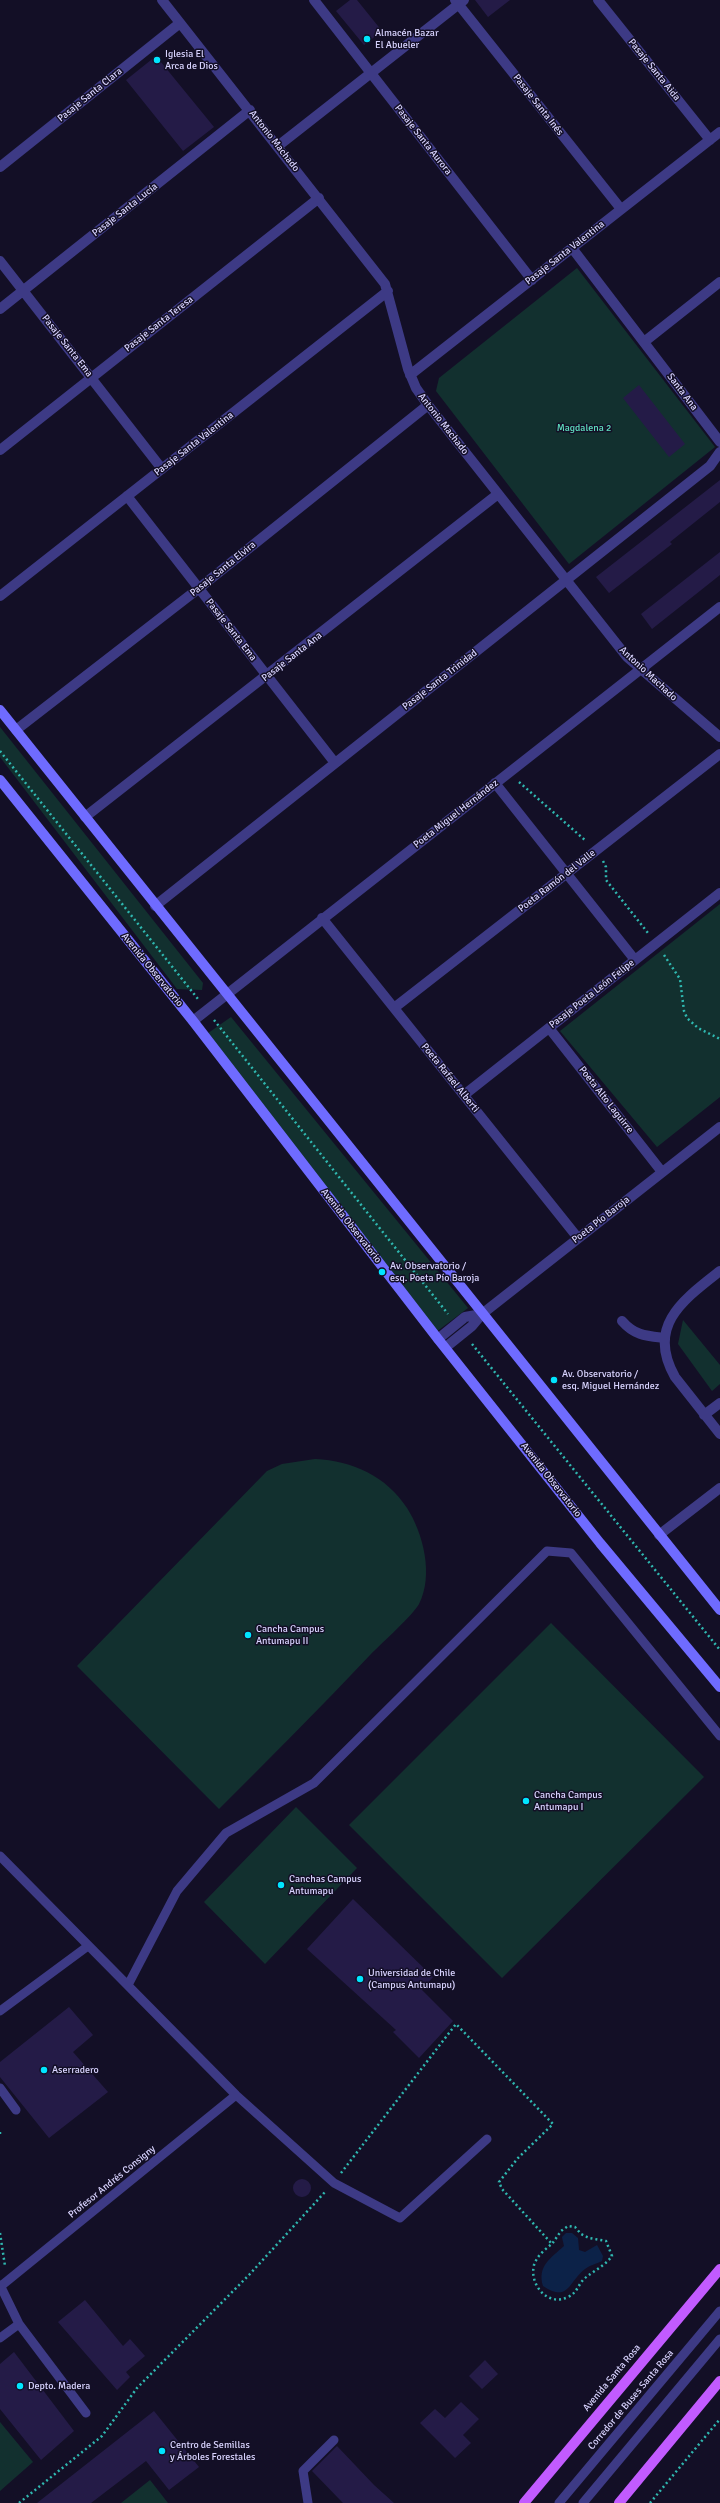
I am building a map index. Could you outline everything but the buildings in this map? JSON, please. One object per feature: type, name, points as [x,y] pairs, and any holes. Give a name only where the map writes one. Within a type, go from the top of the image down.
[{"type":"main road","points":[[0,710],[155,906],[720,1610]]},
{"type":"main road","name":"Avenida Observatorio","points":[[0,780],[193,1021],[438,1339],[446,1347],[600,1543],[720,1687]]},
{"type":"main road","name":"Avenida Santa Rosa","points":[[524,2503],[720,2269]]},
{"type":"main road","points":[[619,2503],[720,2381]]},
{"type":"street","name":"Antonio Machado","points":[[162,0],[375,270],[388,291],[410,375],[416,388],[428,405],[615,643],[641,670],[720,737]]},
{"type":"street","name":"Pasaje Santa Aurora","points":[[314,0],[532,280]]},
{"type":"street","name":"Pasaje Santa Aida","points":[[598,0],[710,140]]},
{"type":"street","points":[[278,146],[459,1]]},
{"type":"street","name":"Pasaje Santa Inés","points":[[459,1],[621,210]]},
{"type":"street","name":"Pasaje Santa Clara","points":[[0,167],[180,23]]},
{"type":"street","name":"Pasaje Santa Lucía","points":[[0,309],[250,110]]},
{"type":"street","name":"Pasaje Santa Valentina","points":[[410,375],[720,132]]},
{"type":"street","name":"Pasaje Santa Teresa","points":[[0,450],[319,198]]},
{"type":"street","name":"Santa Ana","points":[[572,248],[720,442]]},
{"type":"street","name":"Pasaje Santa Ema","points":[[0,261],[162,468]]},
{"type":"street","points":[[644,342],[720,282]]},
{"type":"street","name":"Pasaje Santa Valentina","points":[[0,596],[388,291]]},
{"type":"street","name":"Pasaje Santa Elvira","points":[[16,730],[198,589],[428,405]]},
{"type":"street","name":"Pasaje Santa Trinidad","points":[[155,906],[710,466],[720,452]]},
{"type":"street","name":"Pasaje Santa Ana","points":[[85,817],[267,677],[498,494]]},
{"type":"street","name":"Pasaje Santa Ema","points":[[127,496],[335,763]]},
{"type":"street","name":"Poeta Miguel Hernández","points":[[193,1021],[322,918],[720,607]]},
{"type":"street","name":"Poeta Ramón del Valle","points":[[394,1008],[720,754]]},
{"type":"street","points":[[495,783],[635,960]]},
{"type":"street","name":"Pasaje Poeta León Felipe","points":[[464,1095],[720,893]]},
{"type":"street","name":"Poeta Rafael Alberti","points":[[322,918],[578,1238]]},
{"type":"street","name":"Poeta Alto Laguirre","points":[[549,1028],[662,1172]]},
{"type":"street","name":"Poeta Pío Baroja","points":[[446,1347],[482,1314],[720,1127]]},
{"type":"street","points":[[720,1271],[683,1300],[670,1320],[665,1338],[666,1355],[669,1367],[704,1415],[720,1434]]},
{"type":"street","name":"Poeta Pío Baroja","points":[[438,1339],[465,1318],[482,1314]]},
{"type":"street","points":[[622,1321],[634,1333],[642,1336],[665,1338]]},
{"type":"street","points":[[704,1415],[720,1402]]},
{"type":"street","points":[[660,1535],[720,1488]]},
{"type":"lane","points":[[128,1985],[177,1891],[226,1832],[314,1783],[547,1551],[571,1553],[720,1736]]},
{"type":"lane","points":[[0,1856],[236,2095],[334,2183],[400,2218],[487,2139]]},
{"type":"lane","points":[[0,2011],[88,1946]]},
{"type":"lane","points":[[0,2088],[16,2110]]},
{"type":"lane","name":"Profesor Andrés Consigny","points":[[0,2286],[236,2095]]},
{"type":"lane","points":[[0,2286],[19,2324],[86,2413]]},
{"type":"lane","name":"Corredor de Buses Santa Rosa","points":[[559,2503],[720,2311]]},
{"type":"lane","points":[[0,2338],[19,2324]]},
{"type":"lane","points":[[583,2503],[720,2339]]},
{"type":"lane","points":[[308,2503],[303,2470],[334,2440]]},
{"type":"path","name":"Avenida Observatorio","points":[[0,751],[456,1324]]},
{"type":"path","points":[[510,771],[522,785],[596,850],[606,867],[606,880],[656,943],[680,979],[684,1011],[687,1018],[698,1028],[720,1039]]},
{"type":"path","points":[[463,1333],[720,1650]]},
{"type":"path","points":[[19,2503],[102,2436],[136,2388],[249,2275],[334,2183],[456,2024],[553,2124],[518,2158],[499,2182],[502,2189],[552,2244]]},
{"type":"path","points":[[568,2226],[575,2227],[581,2234],[606,2241],[612,2256],[608,2263],[584,2279],[576,2291],[568,2298],[556,2300],[543,2294],[536,2287],[534,2278],[534,2265],[552,2244],[561,2231],[568,2226]]},
{"type":"path","points":[[0,2233],[2,2255],[9,2280]]},
{"type":"path","points":[[650,2503],[720,2419]]},
{"type":"green space","name":"Magdalena 2","points":[[577,268],[715,447],[569,564],[436,391],[439,378]]},
{"type":"green space","points":[[0,727],[203,983],[202,990],[177,989],[0,757]]},
{"type":"green space","points":[[720,904],[720,1097],[657,1147],[560,1031]]},
{"type":"green space","points":[[231,1017],[468,1308],[436,1332],[204,1036]]},
{"type":"green space","points":[[683,1320],[720,1365],[720,1384],[712,1391],[678,1344]]},
{"type":"green space","name":"Cancha Campus Antumapu II","points":[[315,1459],[342,1463],[367,1472],[379,1479],[399,1497],[413,1518],[418,1529],[425,1554],[426,1580],[423,1593],[416,1609],[404,1622],[219,1809],[77,1666],[267,1471],[282,1464]]},
{"type":"green space","name":"Cancha Campus Antumapu I","points":[[551,1623],[704,1777],[502,1978],[349,1825]]},
{"type":"green space","name":"Canchas Campus Antumapu","points":[[296,1807],[357,1868],[265,1964],[204,1902]]},
{"type":"green space","points":[[0,2422],[33,2462],[0,2491]]},
{"type":"green space","points":[[150,2480],[168,2503],[121,2503]]},
{"type":"water","points":[[566,2233],[572,2233],[578,2238],[579,2250],[585,2252],[597,2245],[603,2256],[602,2261],[585,2269],[563,2292],[552,2291],[543,2286],[542,2273],[546,2263],[564,2246],[562,2237]]},
{"type":"place","name":"Almacén Bazar El Abueler","points":[[367,39]]},
{"type":"place","name":"Iglesia El Arca de Dios","points":[[157,60]]},
{"type":"place","name":"Av. Observatorio / esq. Poeta Pío Baroja","points":[[382,1272]]},
{"type":"place","name":"Av. Observatorio / esq. Miguel Hernández","points":[[554,1380]]},
{"type":"place","name":"Cancha Campus Antumapu II","points":[[248,1635]]},
{"type":"place","name":"Cancha Campus Antumapu I","points":[[526,1801]]},
{"type":"place","name":"Canchas Campus Antumapu","points":[[281,1885]]},
{"type":"place","name":"Universidad de Chile (Campus Antumapu)","points":[[360,1979]]},
{"type":"place","name":"Aserradero","points":[[44,2070]]},
{"type":"place","name":"Depto. Madera","points":[[20,2386]]},
{"type":"place","name":"Centro de Semillas y Árboles Forestales","points":[[162,2451]]}]
